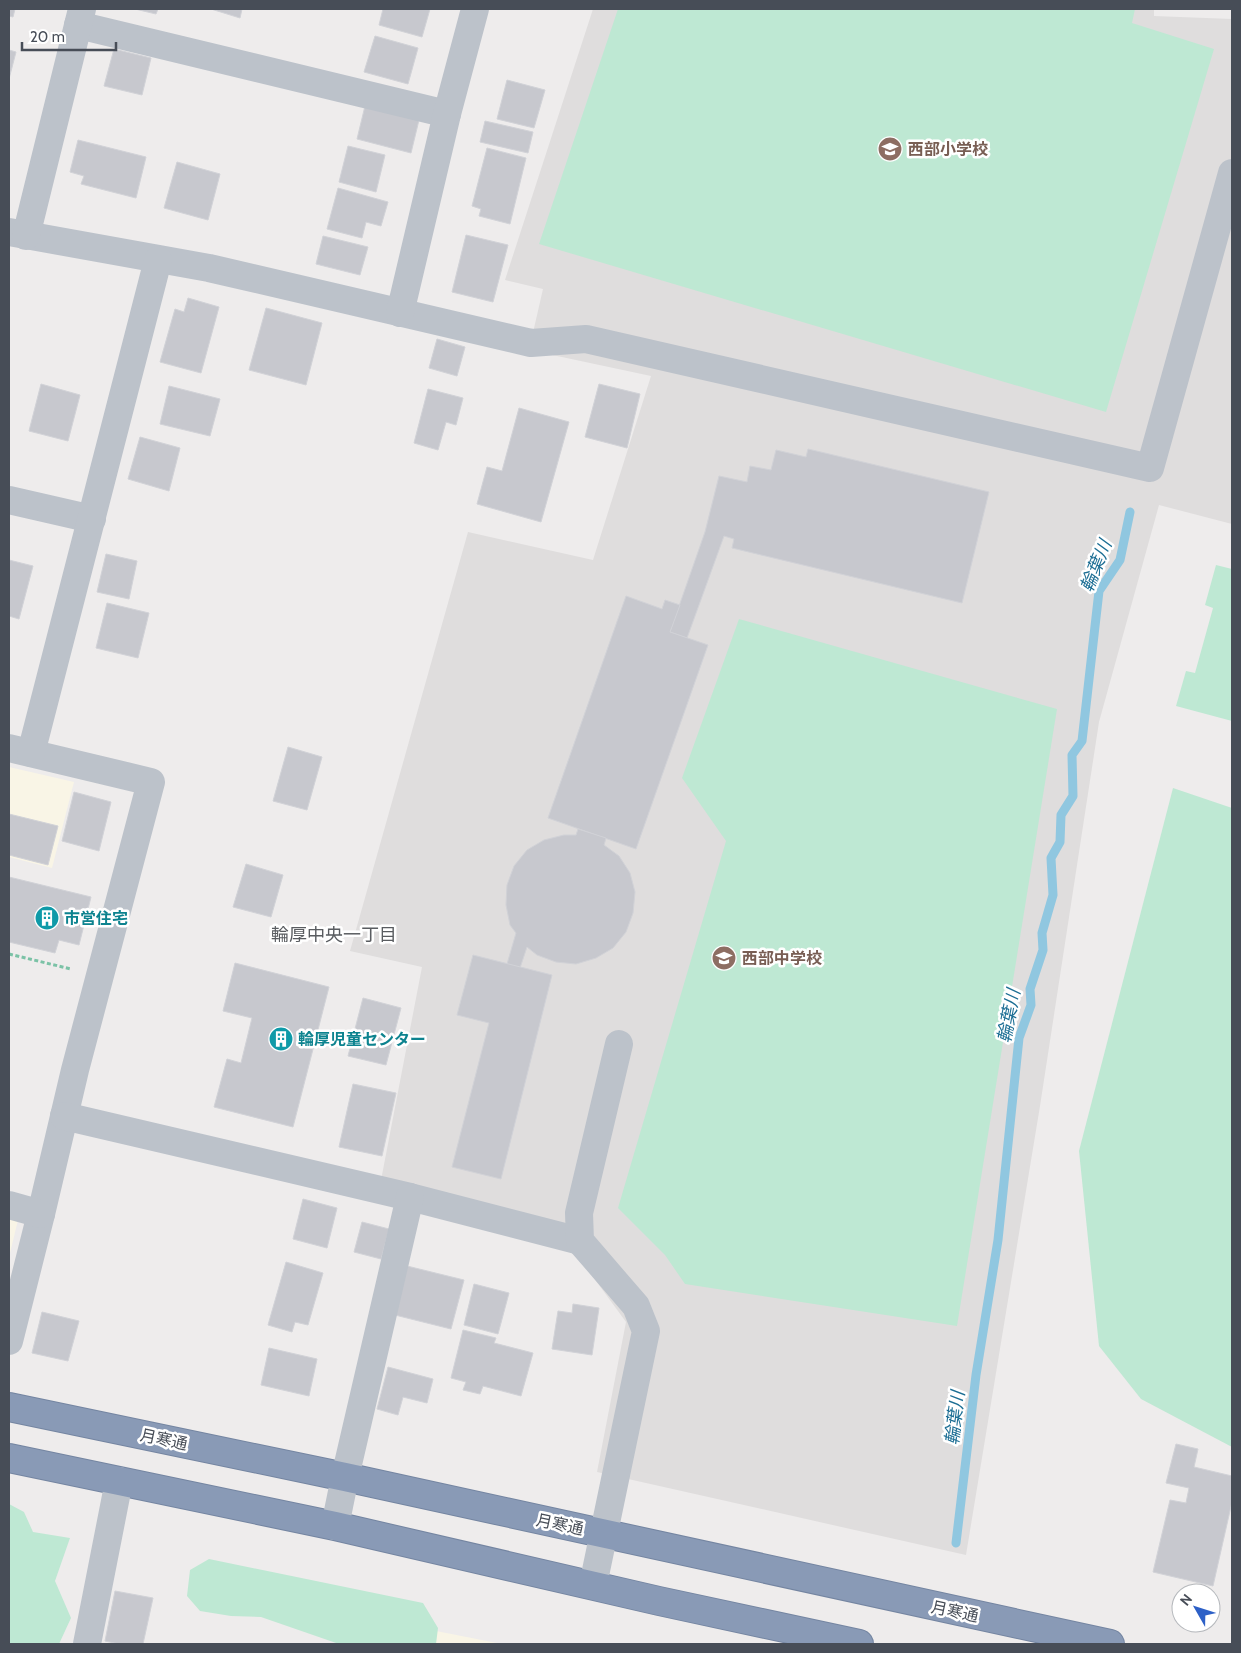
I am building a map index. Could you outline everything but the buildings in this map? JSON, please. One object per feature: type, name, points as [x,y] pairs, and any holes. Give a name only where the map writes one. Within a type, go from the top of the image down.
[{"type":"highway","name":"月寒通","points":[[9,1407],[345,1477],[1110,1644]]},
{"type":"highway","points":[[9,1458],[335,1526],[859,1644]]},
{"type":"street","points":[[400,312],[474,9]]},
{"type":"street","points":[[447,114],[80,17],[17,234],[209,268],[531,343],[586,339],[1150,468],[1232,173]]},
{"type":"street","points":[[9,1341],[64,1116],[151,782],[20,751],[92,519],[158,260]]},
{"type":"street","points":[[9,500],[92,519]]},
{"type":"street","points":[[580,1241],[579,1214],[619,1044]]},
{"type":"street","points":[[64,1116],[410,1197],[580,1241],[636,1306],[646,1331],[593,1585]]},
{"type":"street","points":[[335,1526],[410,1197]]},
{"type":"street","points":[[9,1205],[41,1214]]},
{"type":"street","points":[[87,1644],[119,1481]]},
{"type":"path","points":[[9,954],[100,976]]},
{"type":"shaded area","name":"西部中学校","points":[[593,9],[1154,9],[1154,16],[1232,19],[1232,524],[1159,505],[1099,722],[1040,1106],[966,1555],[597,1472],[626,1322],[569,1244],[377,1201],[422,967],[350,951],[468,532],[593,560],[651,376],[529,350],[543,289],[505,280]]},
{"type":"shaded area","points":[[9,767],[74,782],[52,868],[9,857]]},
{"type":"shaded area","points":[[9,1218],[18,1220],[9,1257]]},
{"type":"shaded area","points":[[426,1629],[502,1644],[424,1644]]},
{"type":"green space","name":"西部小学校","points":[[618,9],[1135,9],[1132,23],[1214,49],[1106,412],[539,244]]},
{"type":"green space","points":[[1216,565],[1232,569],[1232,721],[1176,706],[1186,671],[1195,673],[1213,608],[1205,605]]},
{"type":"green space","points":[[739,619],[1057,709],[957,1326],[685,1284],[665,1255],[618,1208],[726,841],[682,778]]},
{"type":"green space","points":[[1173,788],[1232,808],[1232,1447],[1141,1399],[1099,1346],[1079,1151]]},
{"type":"green space","points":[[9,1504],[24,1512],[33,1532],[70,1538],[55,1581],[71,1618],[59,1644],[9,1644]]},
{"type":"green space","points":[[209,1559],[423,1603],[438,1628],[436,1644],[339,1644],[261,1617],[231,1616],[200,1611],[187,1596],[190,1570]]},
{"type":"waterway","name":"輪葉川","points":[[956,1543],[976,1375],[998,1240],[1019,1038],[1031,1005],[1030,989],[1043,950],[1042,933],[1053,895],[1051,858],[1060,842],[1061,815],[1073,796],[1072,755],[1082,741],[1099,591],[1120,560],[1130,512]]},
{"type":"place","name":"西部小学校","points":[[890,149]]},
{"type":"place","name":"市営住宅","points":[[47,918]]},
{"type":"place","name":"西部中学校","points":[[724,958]]},
{"type":"place","name":"輪厚児童センター","points":[[281,1039]]},
{"type":"district","name":"輪厚中央一丁目","points":[[334,935]]}]
